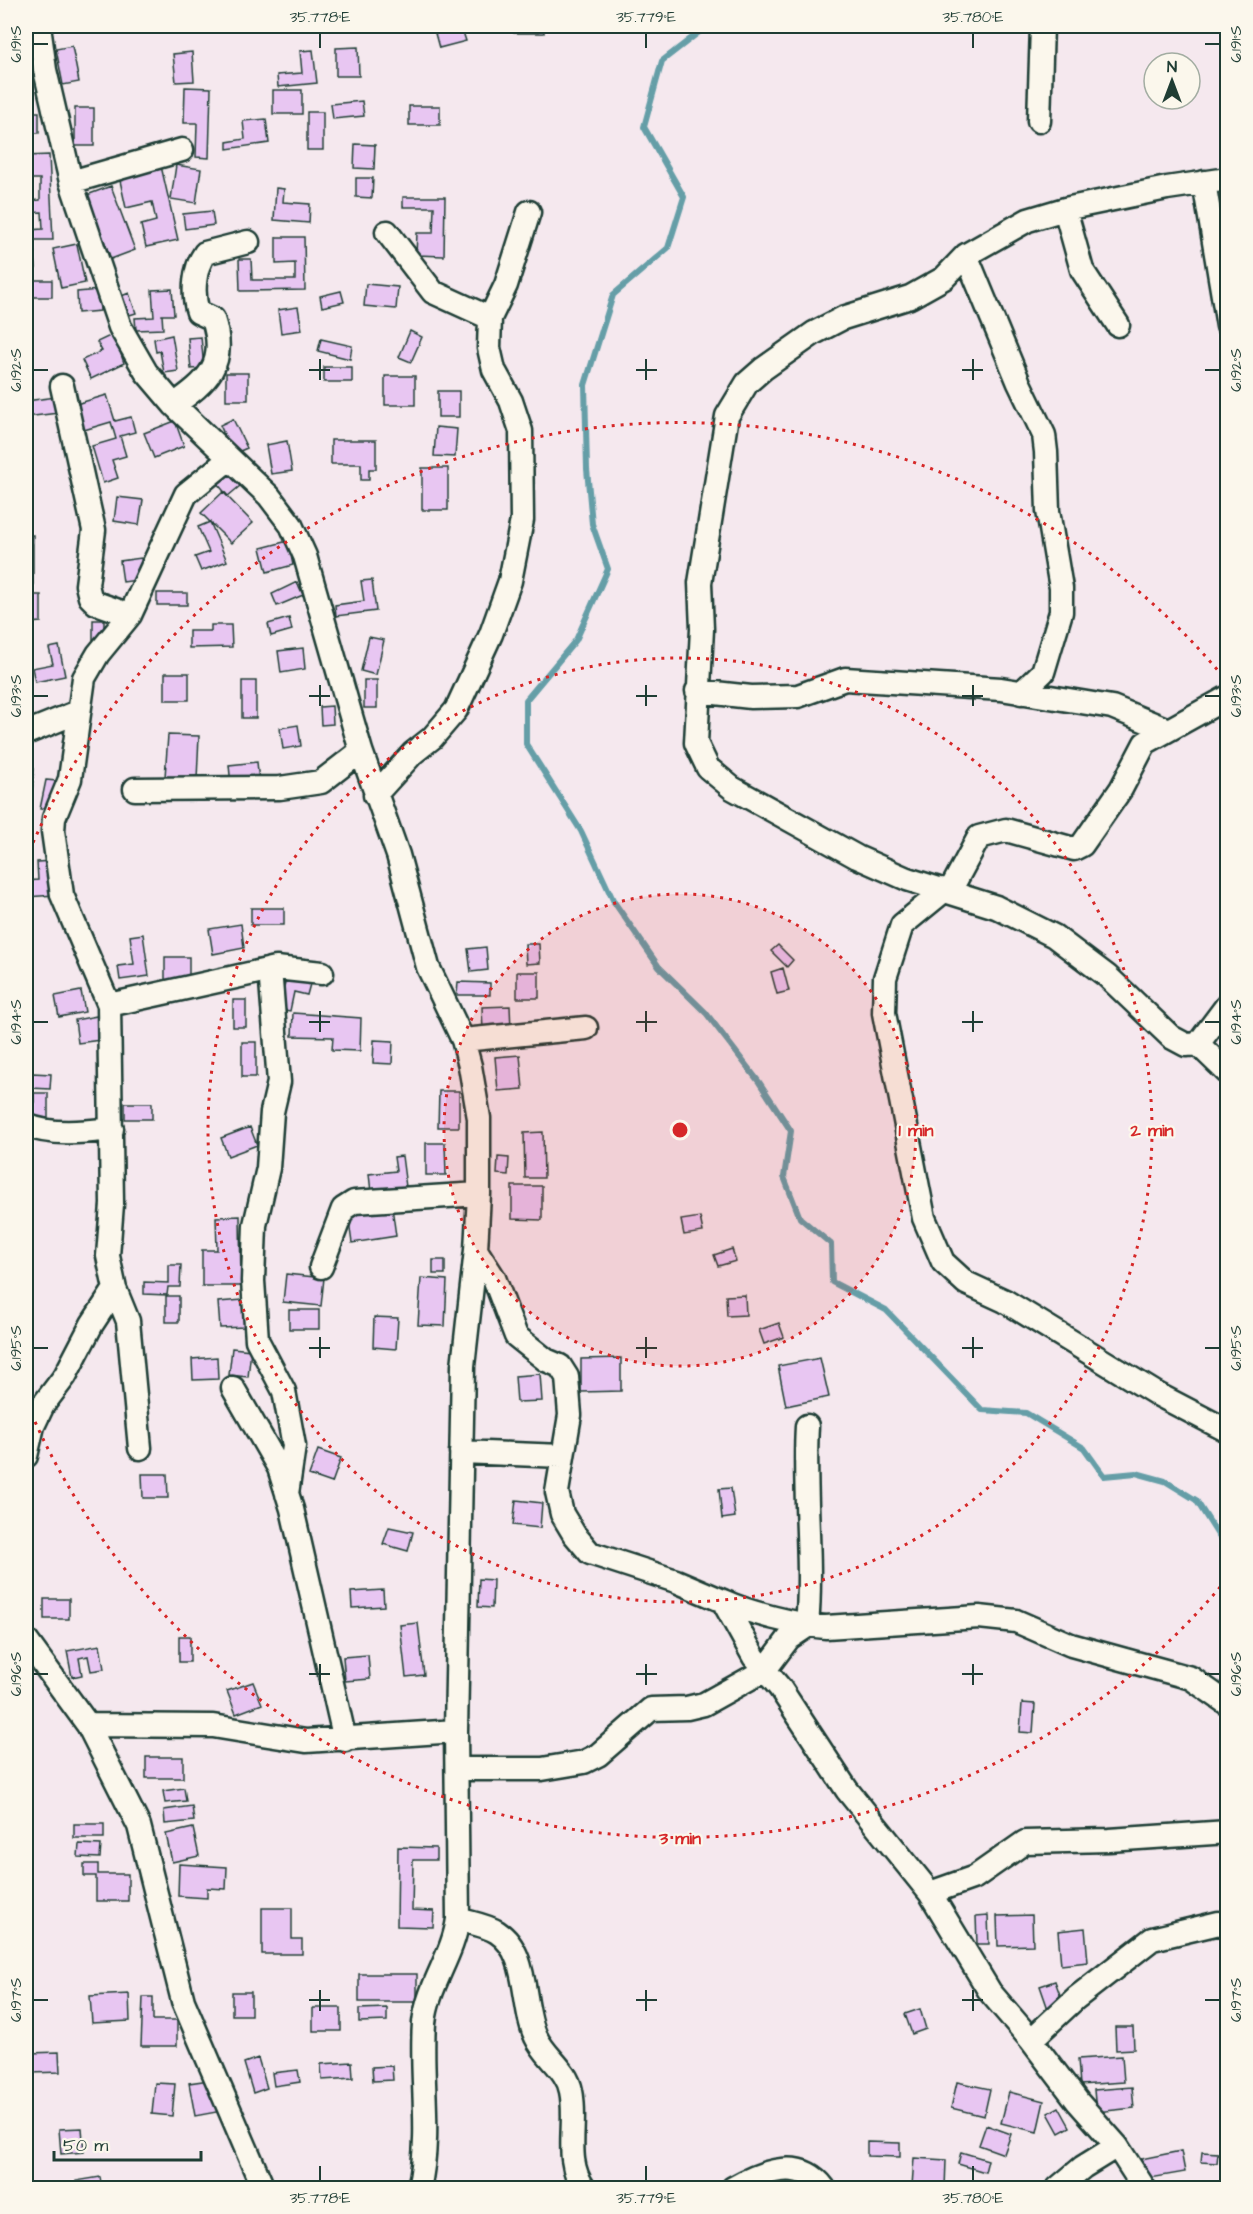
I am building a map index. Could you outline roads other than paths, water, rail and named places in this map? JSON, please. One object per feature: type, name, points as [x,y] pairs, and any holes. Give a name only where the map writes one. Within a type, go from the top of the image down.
[{"type":"street","points":[[39,26],[45,70],[70,182],[120,327],[146,372],[174,405],[228,460],[269,496],[291,525],[305,556],[324,614],[361,752],[398,855],[428,967],[463,1040],[479,1118],[476,1250],[463,1366],[460,1452],[456,1731],[458,1918],[455,1940],[430,1992],[425,2016],[426,2121],[419,2188]]},
{"type":"street","points":[[1039,122],[1042,26]]},
{"type":"street","points":[[70,182],[182,150]]},
{"type":"street","points":[[1227,179],[1065,209],[1028,220],[966,255],[944,278],[910,297],[843,318],[814,333],[747,383],[727,416],[700,583],[702,629],[696,743],[708,768],[732,788],[857,857],[907,879],[948,890],[996,907],[1054,936],[1107,975],[1171,1037],[1186,1045],[1198,1044],[1227,1004]]},
{"type":"street","points":[[1204,182],[1227,326]]},
{"type":"street","points":[[1065,209],[1082,270],[1118,325]]},
{"type":"street","points":[[375,795],[413,753],[443,727],[456,710],[490,634],[510,581],[522,520],[520,431],[511,401],[494,370],[489,348],[490,318],[506,285],[529,212]]},
{"type":"street","points":[[387,232],[433,292],[490,318]]},
{"type":"street","points":[[174,405],[204,384],[214,367],[216,329],[213,319],[198,312],[195,305],[197,264],[205,253],[248,242]]},
{"type":"street","points":[[966,255],[1019,383],[1044,435],[1048,511],[1061,588],[1061,612],[1043,672],[1020,693]]},
{"type":"street","points":[[62,386],[94,530],[87,585],[90,597],[96,603],[130,615]]},
{"type":"street","points":[[140,1448],[128,1322],[115,1289],[108,1256],[112,1204],[109,1005],[62,895],[52,831],[54,818],[70,779],[84,678],[98,654],[130,615],[186,494],[228,460]]},
{"type":"street","points":[[698,692],[751,697],[798,696],[845,679],[990,688],[1112,707],[1168,730]]},
{"type":"street","points":[[1227,697],[1145,743],[1121,789],[1082,845],[1074,849],[1006,830],[979,837],[948,890],[902,925],[885,978],[884,1013],[924,1218],[943,1262],[966,1283],[1005,1301],[1157,1394],[1227,1431]]},
{"type":"street","points":[[26,733],[78,712]]},
{"type":"street","points":[[135,789],[280,788],[321,782],[361,752]]},
{"type":"street","points":[[109,1005],[270,969],[322,973]]},
{"type":"street","points":[[270,969],[279,1082],[272,1112],[268,1168],[255,1225],[253,1281],[257,1340],[284,1391],[294,1446],[287,1494]]},
{"type":"street","points":[[463,1040],[586,1028]]},
{"type":"street","points":[[1198,1044],[1227,1073]]},
{"type":"street","points":[[26,1125],[38,1131],[89,1132],[112,1129]]},
{"type":"street","points":[[321,1267],[343,1209],[354,1202],[479,1194]]},
{"type":"street","points":[[476,1250],[494,1278],[516,1335],[546,1360],[560,1366],[567,1377],[570,1415],[557,1492],[562,1514],[590,1553],[676,1581],[746,1611],[778,1617],[807,1626],[826,1627],[979,1617],[1016,1621],[1071,1645],[1191,1678],[1227,1704]]},
{"type":"street","points":[[26,1456],[33,1425],[65,1376],[92,1324],[115,1289]]},
{"type":"street","points":[[233,1388],[279,1468],[345,1740]]},
{"type":"street","points":[[807,1425],[805,1457],[809,1600],[807,1626]]},
{"type":"street","points":[[460,1452],[562,1455]]},
{"type":"street","points":[[723,1601],[754,1657],[780,1688],[847,1790],[930,1893],[990,1992],[1031,2040],[1078,2102],[1117,2146],[1144,2188]]},
{"type":"street","points":[[458,1769],[542,1769],[584,1762],[598,1755],[643,1713],[651,1709],[687,1708],[704,1704],[765,1670],[789,1638],[807,1626]]},
{"type":"street","points":[[26,1640],[88,1725],[139,1826],[183,2001],[263,2188]]},
{"type":"street","points":[[88,1725],[213,1725],[306,1740],[345,1740],[456,1731]]},
{"type":"street","points":[[930,1893],[975,1878],[1025,1842],[1109,1840],[1227,1832]]},
{"type":"street","points":[[458,1918],[496,1932],[510,1945],[520,1970],[536,2037],[564,2074],[571,2090],[575,2176],[584,2188]]},
{"type":"street","points":[[1031,2040],[1076,1998],[1152,1939],[1219,1923],[1227,1926]]},
{"type":"street","points":[[1058,2188],[1083,2167],[1117,2146]]},
{"type":"street","points":[[733,2188],[751,2178],[778,2168],[800,2172],[824,2188]]},
{"type":"waterway","points":[[707,26],[662,61],[644,127],[684,197],[668,248],[613,295],[585,385],[587,469],[592,524],[608,569],[576,640],[526,700],[526,744],[581,831],[614,902],[659,967],[706,1013],[759,1082],[791,1131],[784,1177],[800,1218],[831,1244],[832,1282],[886,1310],[982,1410],[1026,1413],[1084,1448],[1104,1476],[1136,1473],[1165,1481],[1196,1500],[1225,1546],[1228,1573]]}]
